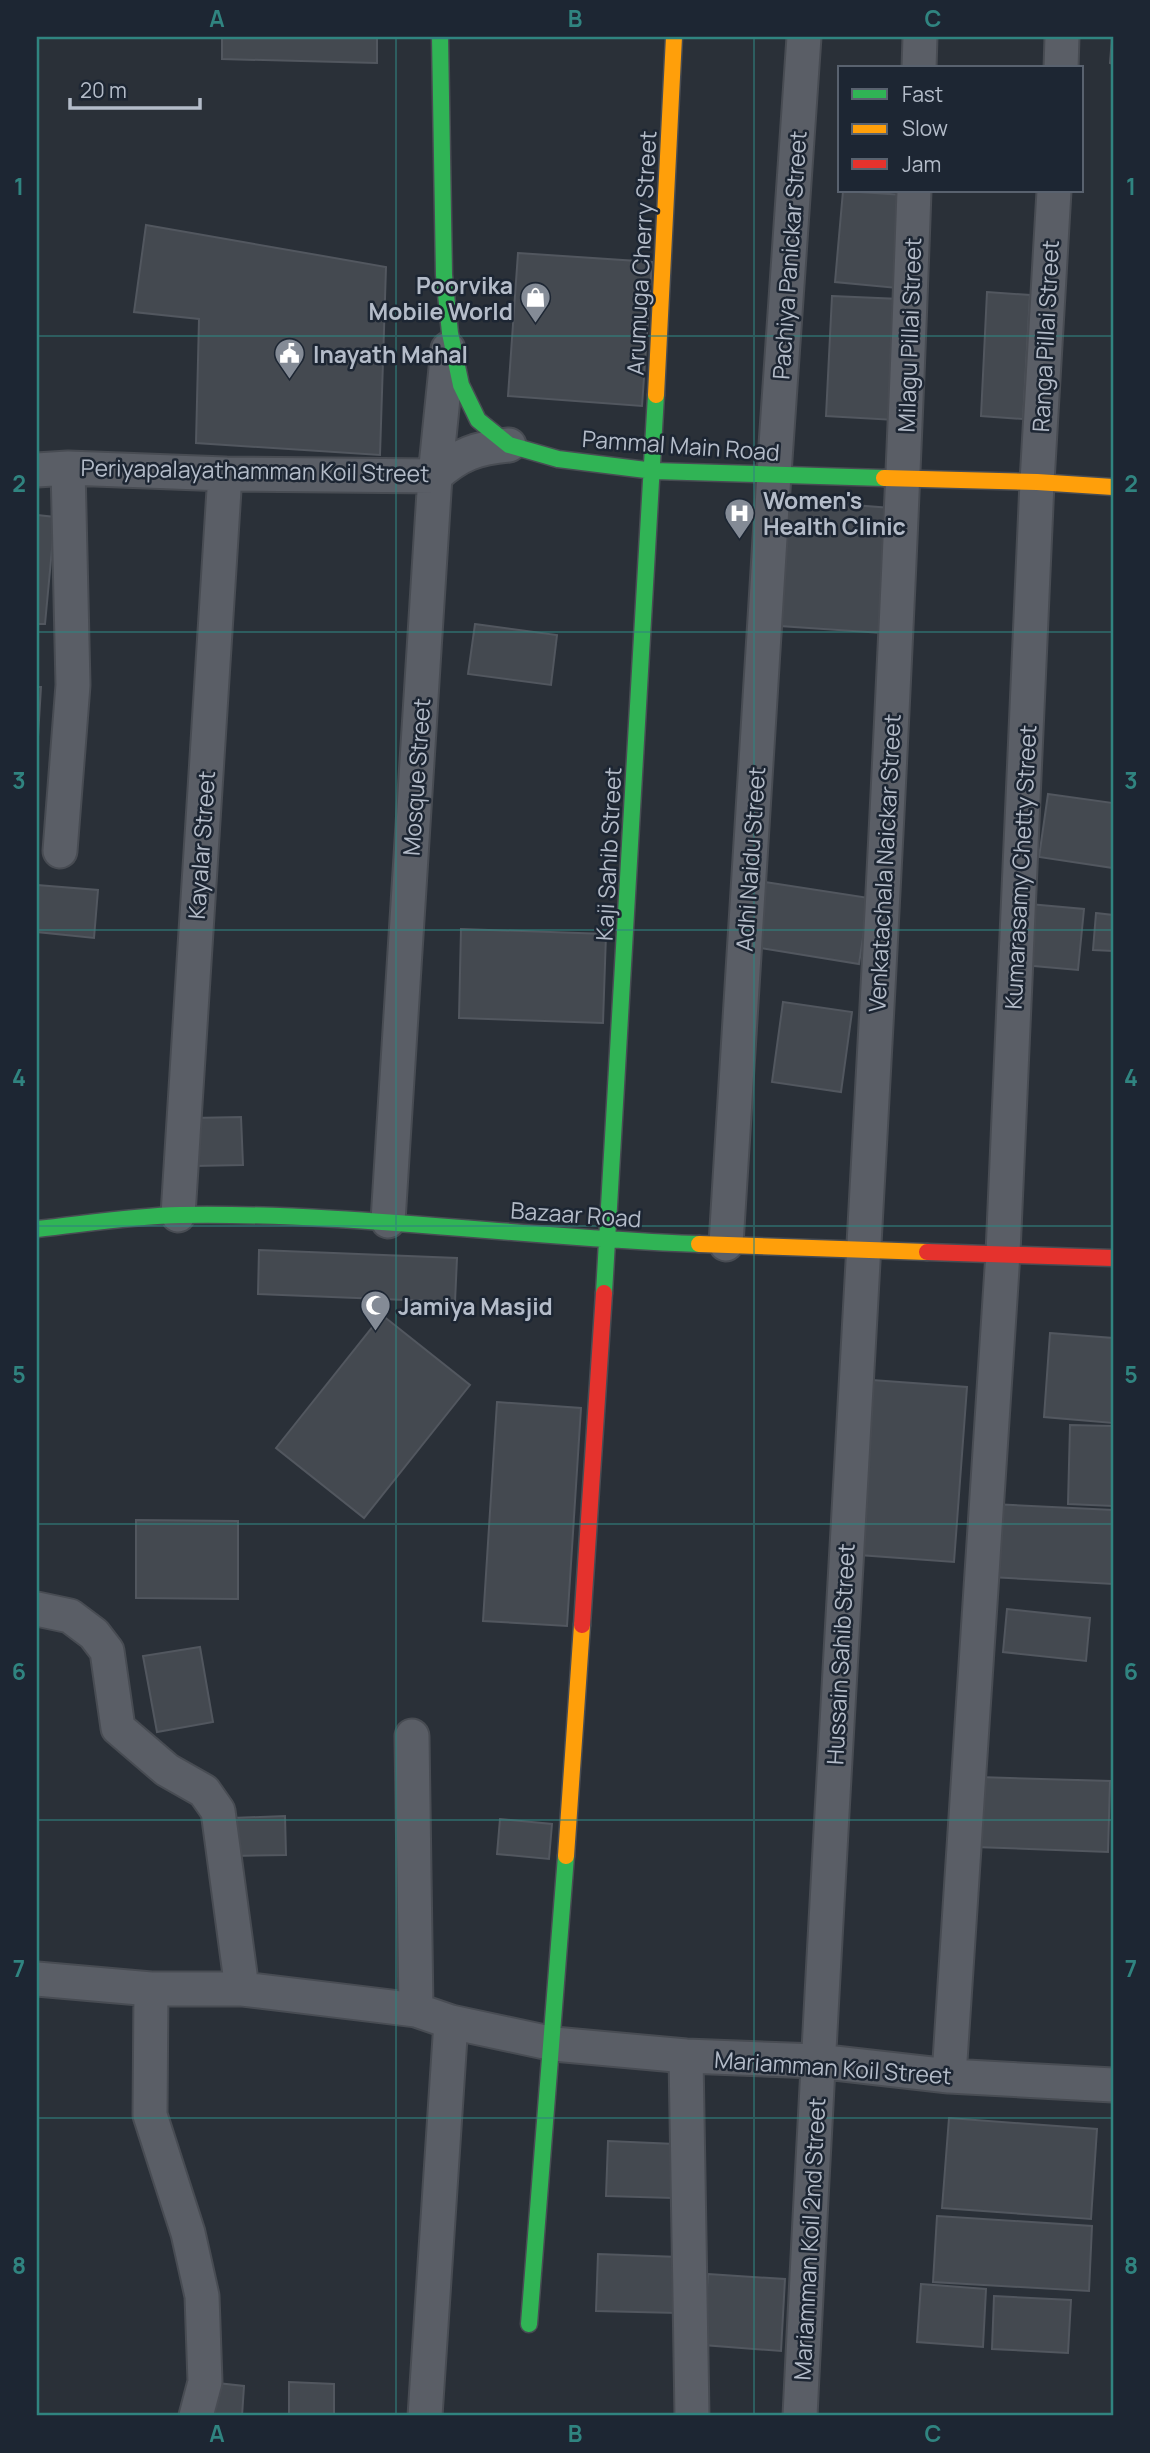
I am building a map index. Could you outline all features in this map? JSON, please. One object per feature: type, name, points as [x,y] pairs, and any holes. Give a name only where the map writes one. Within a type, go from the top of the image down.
[{"type":"street","name":"Pammal Main Road","points":[[440,37],[444,275],[450,333],[461,384],[478,420],[509,445],[558,459],[654,471],[1037,482],[1113,487]]},
{"type":"street","name":"Arumuga Cherry Street","points":[[654,471],[674,37]]},
{"type":"street","name":"Pachiya Panickar Street","points":[[774,474],[804,37]]},
{"type":"street","points":[[919,66],[920,37]]},
{"type":"street","points":[[1060,66],[1062,37]]},
{"type":"street","name":"Milagu Pillai Street","points":[[904,479],[914,192]]},
{"type":"street","name":"Ranga Pillai Street","points":[[1037,482],[1054,192]]},
{"type":"street","name":"Mosque Street","points":[[388,1221],[435,476],[450,333]]},
{"type":"street","name":"Periyapalayathamman Koil Street","points":[[52,469],[435,476],[451,461],[467,453],[486,447],[509,445]]},
{"type":"street","points":[[52,469],[73,685],[60,851]]},
{"type":"street","name":"Kaji Sahib Street","points":[[529,2324],[554,2043],[608,1241],[654,471]]},
{"type":"street","name":"Kayalar Street","points":[[177,1215],[225,474]]},
{"type":"street","name":"Adhi Naidu Street","points":[[726,1244],[774,474]]},
{"type":"street","name":"Venkatachala Naickar Street","points":[[863,1248],[904,479]]},
{"type":"street","name":"Kumarasamy Chetty Street","points":[[949,2076],[1003,1253],[1037,482]]},
{"type":"street","name":"Bazaar Road","points":[[37,1229],[177,1215],[388,1221],[608,1241],[1113,1258]]},
{"type":"street","name":"Hussain Sahib Street","points":[[817,2061],[863,1248]]},
{"type":"street","points":[[37,1609],[70,1616],[94,1633],[107,1651],[118,1728],[167,1770],[204,1791],[218,1811],[242,1989]]},
{"type":"street","points":[[412,1736],[416,2010]]},
{"type":"street","name":"Mariamman Koil Street","points":[[37,1979],[151,1989],[242,1989],[416,2010],[451,2022],[554,2043],[686,2056],[817,2061],[949,2076],[1113,2085]]},
{"type":"street","points":[[151,1989],[150,2115],[188,2233],[202,2296],[205,2382],[196,2416]]},
{"type":"street","points":[[425,2416],[451,2022]]},
{"type":"street","points":[[686,2056],[692,2416]]},
{"type":"street","name":"Mariamman Koil 2nd Street","points":[[800,2416],[817,2061]]},
{"type":"building","points":[[222,37],[377,37],[377,63],[222,59]]},
{"type":"building","points":[[1113,37],[1113,64],[1110,63]]},
{"type":"building","points":[[843,192],[905,195],[897,288],[835,282]]},
{"type":"building","name":"Inayath Mahal","points":[[146,225],[386,267],[380,455],[196,443],[199,319],[134,312]]},
{"type":"building","points":[[518,253],[652,262],[642,406],[508,396]]},
{"type":"building","points":[[987,292],[1030,295],[1023,419],[981,416]]},
{"type":"building","points":[[832,296],[900,299],[895,420],[826,416]]},
{"type":"building","points":[[789,500],[891,508],[882,633],[780,626]]},
{"type":"building","points":[[37,515],[55,517],[45,624],[37,624]]},
{"type":"building","points":[[475,624],[557,635],[551,685],[468,674]]},
{"type":"building","points":[[37,687],[41,687],[38,737],[37,737]]},
{"type":"building","points":[[1048,794],[1113,803],[1113,868],[1039,857]]},
{"type":"building","points":[[765,882],[869,898],[859,964],[755,947]]},
{"type":"building","points":[[37,885],[98,890],[94,938],[37,932]]},
{"type":"building","points":[[1029,904],[1084,909],[1078,970],[1023,965]]},
{"type":"building","points":[[1096,913],[1113,915],[1113,951],[1093,950]]},
{"type":"building","points":[[461,929],[606,934],[603,1023],[459,1018]]},
{"type":"building","points":[[783,1002],[852,1012],[841,1092],[772,1082]]},
{"type":"building","points":[[241,1117],[243,1165],[194,1166],[192,1118]]},
{"type":"building","points":[[259,1250],[457,1258],[455,1302],[258,1294]]},
{"type":"building","points":[[382,1315],[470,1385],[364,1518],[276,1448]]},
{"type":"building","points":[[1050,1333],[1113,1338],[1113,1423],[1044,1417]]},
{"type":"building","points":[[872,1380],[967,1387],[954,1562],[859,1555]]},
{"type":"building","points":[[497,1402],[581,1408],[567,1626],[483,1621]]},
{"type":"building","points":[[1070,1425],[1113,1426],[1113,1506],[1068,1504]]},
{"type":"building","points":[[992,1504],[1113,1510],[1113,1584],[990,1577]]},
{"type":"building","points":[[136,1520],[238,1521],[238,1599],[136,1598]]},
{"type":"building","points":[[1007,1609],[1090,1618],[1086,1661],[1003,1652]]},
{"type":"building","points":[[200,1647],[213,1722],[157,1732],[143,1656]]},
{"type":"building","points":[[978,1777],[1110,1781],[1108,1852],[975,1847]]},
{"type":"building","points":[[285,1816],[286,1855],[233,1856],[232,1818]]},
{"type":"building","points":[[500,1819],[552,1824],[549,1859],[497,1854]]},
{"type":"building","points":[[949,2118],[1097,2129],[1091,2219],[942,2208]]},
{"type":"building","points":[[608,2141],[675,2144],[673,2198],[606,2196]]},
{"type":"building","points":[[937,2216],[1092,2226],[1089,2291],[933,2282]]},
{"type":"building","points":[[598,2254],[679,2257],[678,2313],[596,2311]]},
{"type":"building","points":[[708,2274],[785,2279],[781,2351],[703,2345]]},
{"type":"building","points":[[921,2284],[986,2289],[983,2347],[917,2342]]},
{"type":"building","points":[[994,2296],[1071,2300],[1068,2353],[992,2349]]},
{"type":"building","points":[[208,2382],[244,2386],[242,2416],[204,2416]]},
{"type":"building","points":[[289,2382],[334,2384],[334,2415],[289,2414]]},
{"type":"traffic: fast","points":[[440,37],[444,275],[450,333],[461,385],[478,420],[509,445],[558,459],[654,471],[884,478]]},
{"type":"traffic: fast","points":[[604,1293],[656,395]]},
{"type":"traffic: fast","points":[[37,1229],[162,1216],[245,1215],[374,1221],[569,1237],[699,1244]]},
{"type":"traffic: fast","points":[[529,2324],[566,1856]]},
{"type":"traffic: slow","points":[[656,395],[674,37]]},
{"type":"traffic: slow","points":[[884,478],[1113,487]]},
{"type":"traffic: slow","points":[[699,1244],[927,1252]]},
{"type":"traffic: slow","points":[[566,1856],[582,1625]]},
{"type":"traffic: jam","points":[[927,1252],[1113,1258]]},
{"type":"traffic: jam","points":[[582,1625],[604,1293]]},
{"type":"place","name":"Poorvika Mobile World","points":[[536,325]]},
{"type":"place","name":"Inayath Mahal","points":[[290,381]]},
{"type":"place","name":"Women's Health Clinic","points":[[740,540]]},
{"type":"place","name":"Jamiya Masjid","points":[[375,1333]]}]
